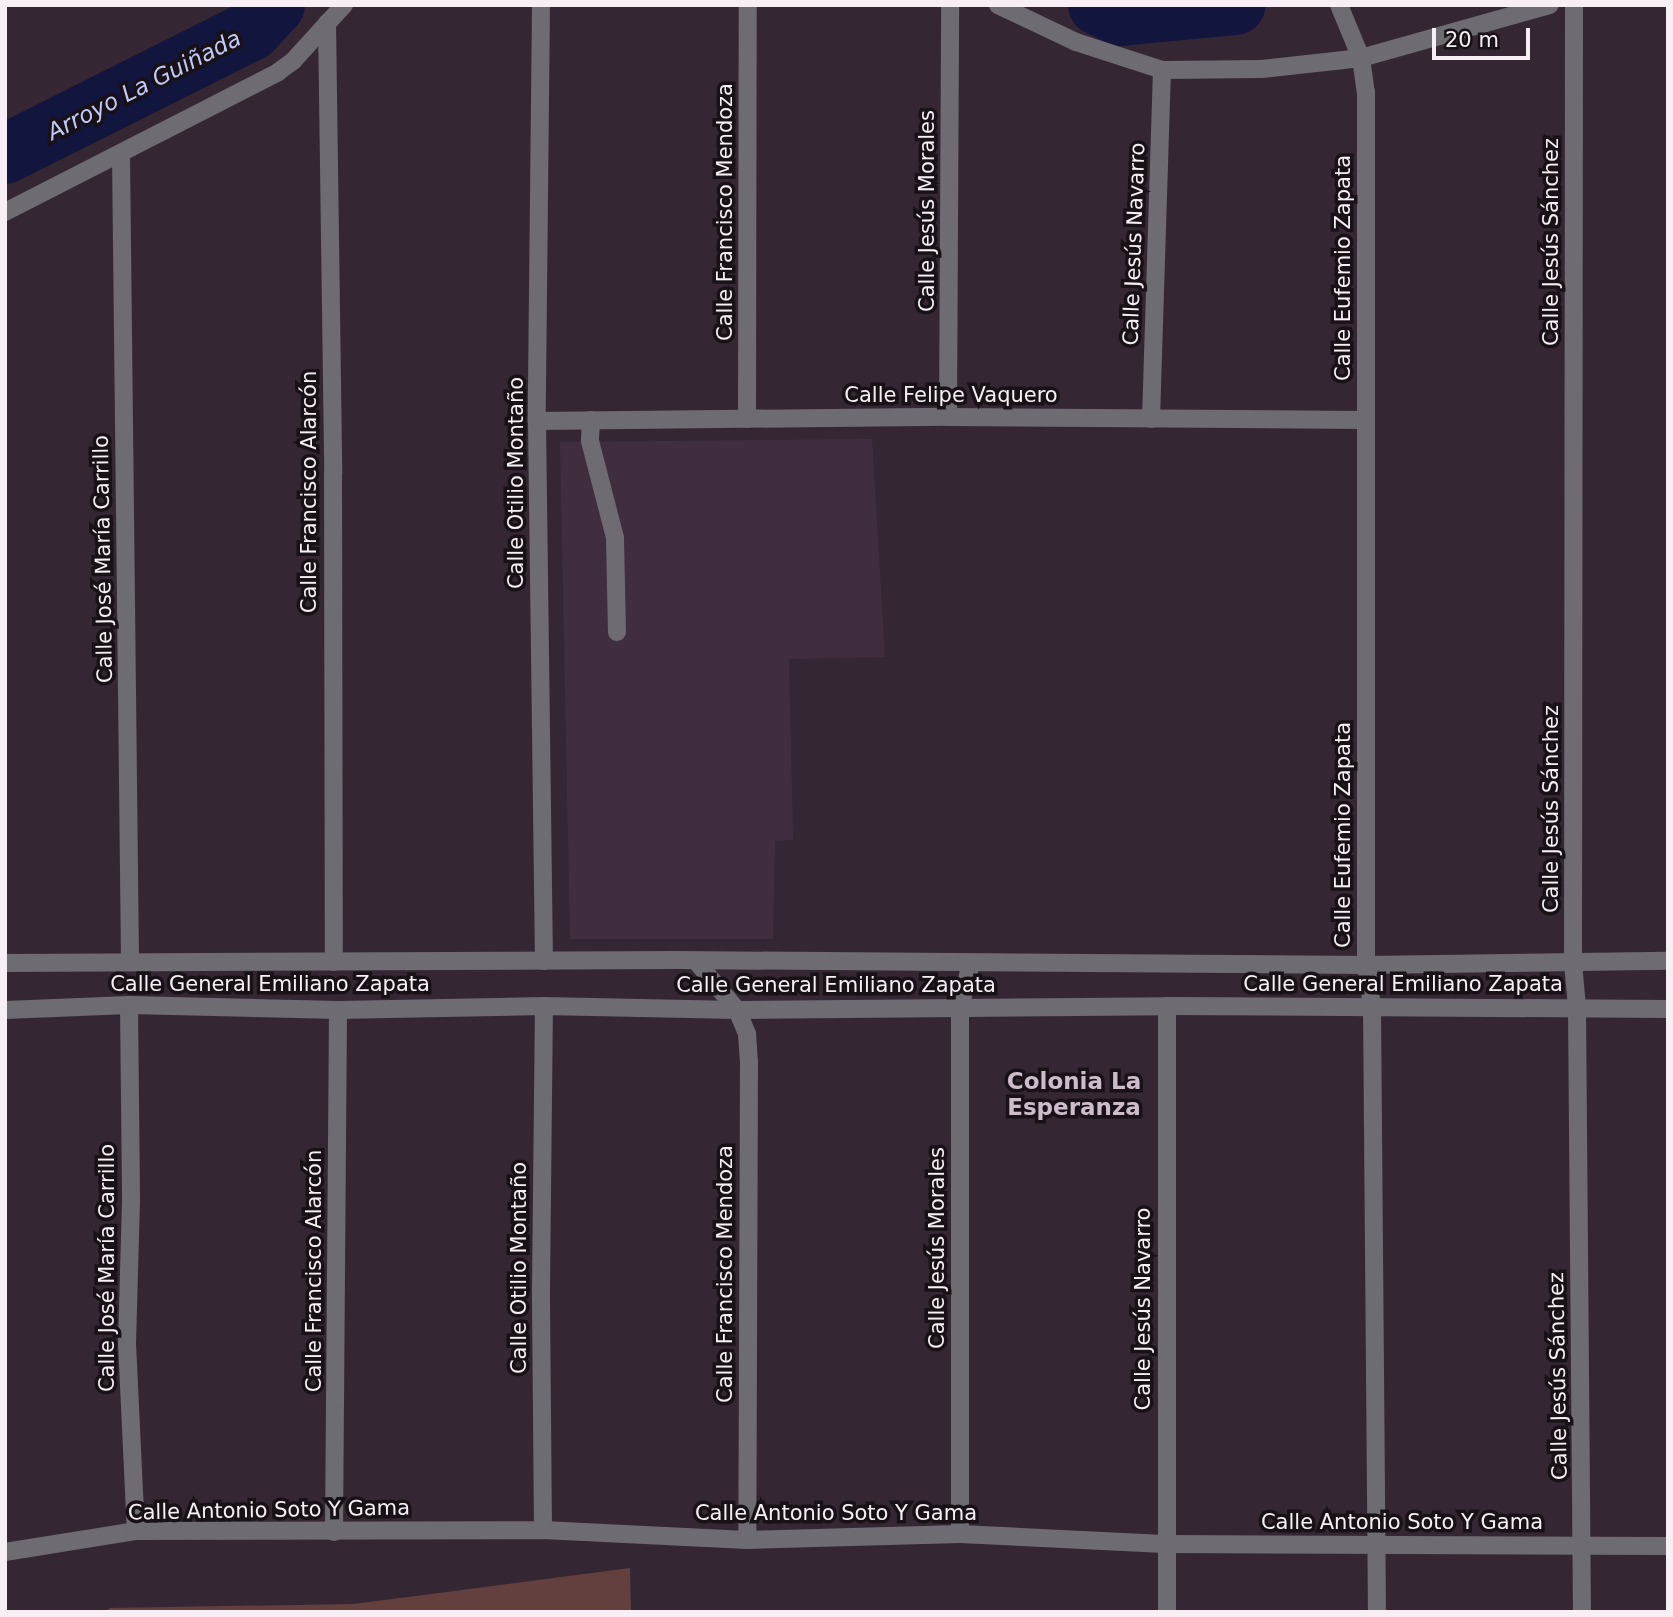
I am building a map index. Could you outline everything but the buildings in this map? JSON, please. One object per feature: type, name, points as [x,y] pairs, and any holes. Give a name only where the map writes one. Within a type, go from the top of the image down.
[{"type":"street","points":[[6,210],[121,155],[278,72],[293,61],[344,5]]},
{"type":"street","name":"Calle Otilio Montaño","points":[[541,5],[537,421],[544,961]]},
{"type":"street","name":"Calle Francisco Mendoza","points":[[747,419],[748,5]]},
{"type":"street","name":"Calle Jesús Morales","points":[[948,417],[950,5]]},
{"type":"street","points":[[998,5],[1076,42],[1162,71],[1262,69],[1361,58],[1550,5]]},
{"type":"street","name":"Calle Eufemio Zapata","points":[[1339,5],[1361,58],[1366,93],[1366,965],[1372,1006],[1377,1612]]},
{"type":"street","name":"Calle Jesús Sánchez","points":[[1574,5],[1573,963],[1577,1007],[1582,1612]]},
{"type":"street","name":"Calle Francisco Alarcón","points":[[327,23],[333,472],[334,962]]},
{"type":"street","name":"Calle Jesús Navarro","points":[[1151,419],[1162,71]]},
{"type":"street","name":"Calle José María Carrillo","points":[[121,155],[130,962]]},
{"type":"street","name":"Calle Felipe Vaquero","points":[[537,421],[948,417],[1365,420]]},
{"type":"street","points":[[591,421],[590,442],[615,538],[617,632]]},
{"type":"street","points":[[696,961],[737,1010]]},
{"type":"street","name":"Calle General Emiliano Zapata","points":[[5,963],[696,961],[1366,965],[1668,961]]},
{"type":"street","name":"Calle Jesús Morales","points":[[960,1534],[960,1008],[971,962]]},
{"type":"street","name":"Calle General Emiliano Zapata","points":[[5,1010],[129,1005],[338,1010],[544,1006],[737,1010],[1167,1006],[1668,1009]]},
{"type":"street","name":"Calle José María Carrillo","points":[[129,1005],[131,1201],[127,1343],[135,1531]]},
{"type":"street","name":"Calle Otilio Montaño","points":[[543,1530],[541,1288],[544,1006]]},
{"type":"street","name":"Calle Jesús Navarro","points":[[1167,1006],[1164,1544],[1167,1612]]},
{"type":"street","name":"Calle Francisco Alarcón","points":[[334,1532],[338,1010]]},
{"type":"street","name":"Calle Francisco Mendoza","points":[[737,1010],[747,1034],[749,1062],[747,1540]]},
{"type":"street","name":"Calle Antonio Soto Y Gama","points":[[5,1552],[135,1531],[543,1530],[747,1540],[960,1534],[1164,1544],[1668,1545]]},
{"type":"shaded area","points":[[872,439],[885,657],[789,659],[793,840],[775,841],[773,939],[570,939],[560,442]]},
{"type":"shaded area","points":[[630,1568],[631,1612],[105,1612],[110,1608],[354,1604]]},
{"type":"waterway","name":"Arroyo La Guiñada","points":[[5,154],[251,31],[275,5]]},
{"type":"waterway","name":"Arroyo La Guiñada","points":[[1098,5],[1121,16],[1235,5]]},
{"type":"district","name":"Colonia La Esperanza","points":[[1074,1094]]}]
